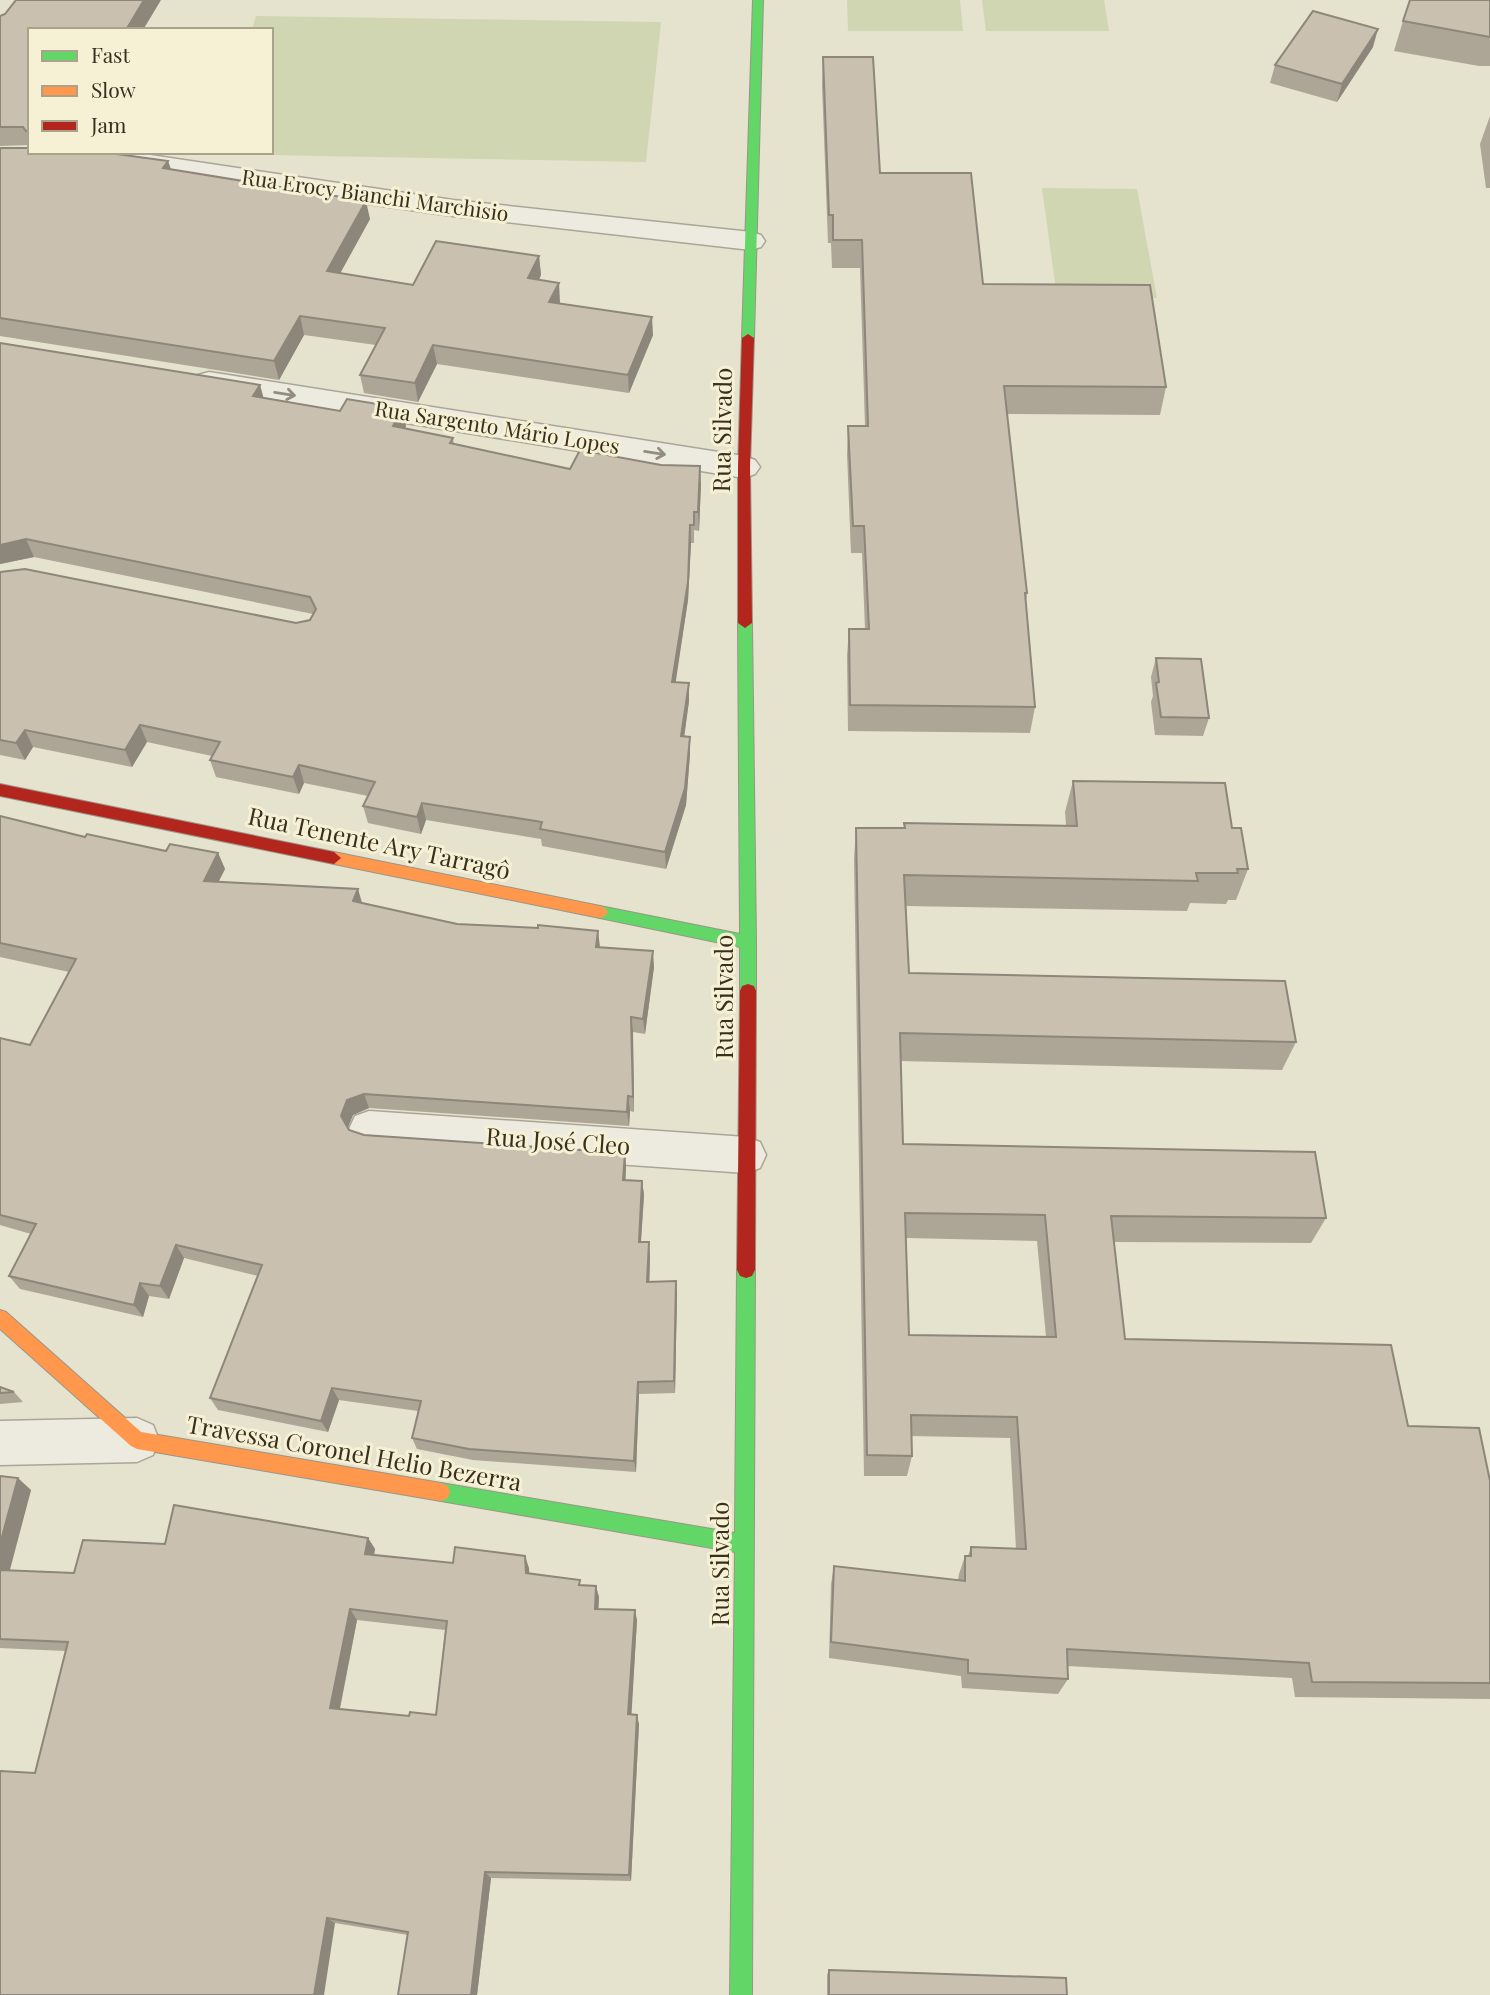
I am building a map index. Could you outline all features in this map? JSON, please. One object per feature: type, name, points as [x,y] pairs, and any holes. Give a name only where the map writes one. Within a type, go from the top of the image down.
[{"type":"street","name":"Rua Silvado","points":[[741,1995],[748,942],[744,467],[758,0]]},
{"type":"street","name":"Rua Erocy Bianchi Marchisio","points":[[86,154],[453,208],[751,241]]},
{"type":"street","name":"Rua Sargento Mário Lopes","points":[[179,377],[744,467]]},
{"type":"street","name":"Rua Tenente Ary Tarragô","points":[[0,790],[748,942]]},
{"type":"street","name":"Rua José Cleo","points":[[369,1129],[746,1155]]},
{"type":"street","points":[[0,1318],[137,1440]]},
{"type":"street","name":"Travessa Coronel Helio Bezerra","points":[[137,1440],[744,1544]]},
{"type":"street","points":[[0,1443],[137,1440]]},
{"type":"green space","points":[[847,0],[960,0],[963,31],[848,31]]},
{"type":"green space","points":[[982,0],[1104,0],[1109,31],[986,31]]},
{"type":"green space","points":[[256,16],[661,22],[646,162],[211,154],[273,154],[273,28],[253,28]]},
{"type":"green space","points":[[1042,188],[1137,189],[1157,298],[1057,297]]},
{"type":"building","points":[[16,0],[144,0],[127,28],[28,28],[28,131],[23,127],[0,127],[0,16],[5,14]]},
{"type":"building","points":[[1410,0],[1490,0],[1490,37],[1403,21]]},
{"type":"building","points":[[1313,11],[1378,29],[1342,84],[1275,65]]},
{"type":"building","points":[[823,57],[873,57],[880,173],[971,173],[983,284],[1150,285],[1166,387],[1004,386],[1027,593],[1035,707],[850,705],[849,629],[869,629],[864,526],[853,526],[848,426],[868,426],[862,240],[833,240],[833,215],[829,215]]},
{"type":"building","points":[[0,148],[28,148],[28,154],[117,154],[168,161],[163,168],[366,201],[327,271],[413,285],[436,241],[539,256],[528,278],[559,283],[549,302],[652,317],[628,375],[433,345],[415,383],[360,375],[385,328],[300,316],[274,361],[0,318]]},
{"type":"building","points":[[0,343],[260,385],[253,396],[340,411],[347,399],[402,408],[393,426],[453,438],[450,443],[570,469],[580,450],[661,465],[700,466],[698,512],[694,512],[694,525],[690,525],[688,582],[672,682],[689,683],[681,736],[690,737],[685,788],[665,852],[540,829],[542,822],[422,803],[417,817],[363,806],[375,782],[299,765],[293,777],[210,760],[220,742],[140,725],[125,750],[25,730],[16,743],[0,740],[0,572],[25,569],[296,623],[310,620],[316,609],[310,597],[26,539],[0,545]]},
{"type":"building","points":[[1156,658],[1201,659],[1209,718],[1161,717],[1156,683],[1159,682]]},
{"type":"building","points":[[1073,781],[1225,783],[1232,828],[1241,828],[1248,869],[1237,869],[1238,873],[1196,873],[1198,881],[904,875],[909,973],[1285,981],[1296,1042],[900,1033],[903,1144],[1315,1152],[1326,1218],[1111,1216],[1125,1339],[1391,1345],[1408,1426],[1479,1428],[1490,1481],[1490,1683],[1312,1682],[1309,1663],[1067,1649],[1068,1679],[968,1673],[968,1660],[831,1642],[834,1566],[965,1581],[965,1556],[971,1556],[971,1547],[1026,1549],[1017,1417],[911,1415],[912,1456],[867,1455],[856,828],[905,828],[904,823],[1077,826]],"holes":[[[905,1213],[1045,1215],[1056,1337],[909,1335]]]},
{"type":"building","points":[[0,816],[85,837],[87,834],[166,851],[170,844],[218,853],[204,881],[358,889],[353,901],[457,924],[538,928],[538,925],[598,931],[596,947],[653,951],[643,1019],[631,1017],[633,1097],[628,1096],[627,1112],[364,1094],[347,1100],[341,1116],[349,1130],[364,1135],[625,1153],[623,1180],[642,1181],[639,1242],[649,1242],[647,1282],[676,1281],[674,1381],[638,1382],[634,1461],[469,1449],[412,1438],[421,1401],[332,1388],[321,1421],[210,1398],[262,1265],[176,1245],[160,1286],[140,1283],[134,1305],[9,1276],[36,1224],[0,1215],[0,1038],[30,1045],[76,959],[0,943]]},
{"type":"building","points":[[0,1387],[14,1392],[0,1393]]},
{"type":"building","points":[[0,1476],[18,1478],[0,1544]]},
{"type":"building","points":[[174,1505],[368,1538],[365,1554],[453,1563],[455,1547],[525,1556],[526,1573],[580,1580],[579,1585],[596,1586],[595,1609],[635,1610],[628,1714],[637,1715],[629,1875],[485,1872],[471,1995],[398,1995],[408,1932],[327,1918],[314,1995],[0,1995],[0,1771],[35,1773],[68,1642],[0,1639],[0,1570],[74,1573],[83,1540],[165,1544]],"holes":[[[350,1609],[447,1621],[436,1715],[410,1712],[409,1716],[330,1708]]]},
{"type":"building","points":[[829,1970],[1066,1978],[1067,1995],[829,1995]]},
{"type":"traffic: fast","points":[[748,338],[758,0]]},
{"type":"traffic: fast","points":[[745,623],[748,991]]},
{"type":"traffic: fast","points":[[600,912],[748,942]]},
{"type":"traffic: fast","points":[[741,1995],[746,1270]]},
{"type":"traffic: fast","points":[[441,1492],[744,1544]]},
{"type":"traffic: slow","points":[[334,858],[600,912]]},
{"type":"traffic: slow","points":[[0,1318],[137,1440],[441,1492]]},
{"type":"traffic: jam","points":[[745,623],[744,467],[748,338]]},
{"type":"traffic: jam","points":[[0,790],[334,858]]},
{"type":"traffic: jam","points":[[746,1270],[748,991]]}]
